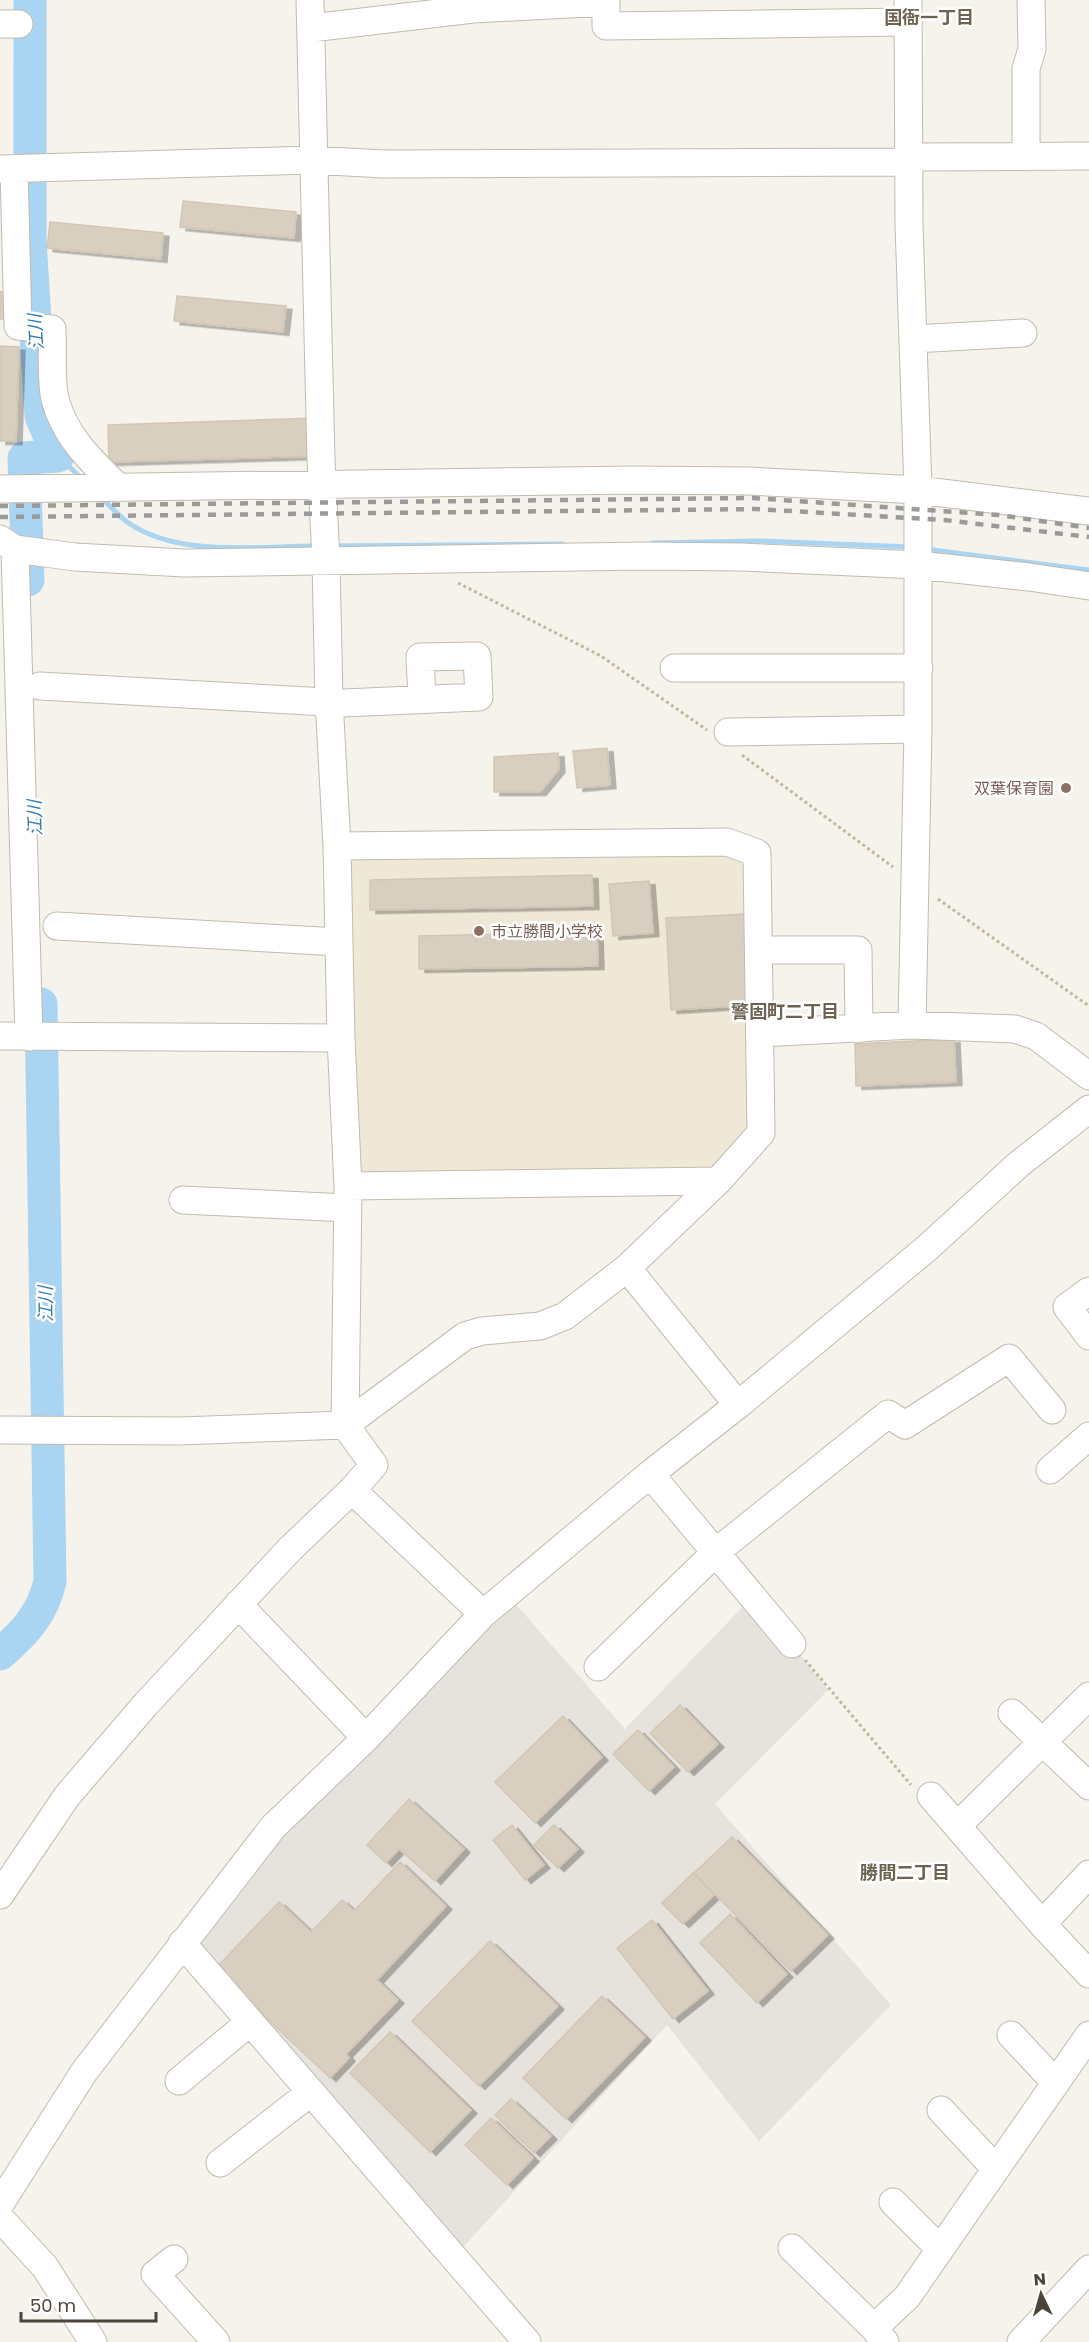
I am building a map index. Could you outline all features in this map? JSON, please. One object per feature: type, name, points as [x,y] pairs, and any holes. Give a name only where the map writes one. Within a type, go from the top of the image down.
[{"type":"street","points":[[0,1895],[67,1796],[146,1704],[290,1549],[352,1490],[374,1465],[345,1425],[348,1197],[341,1038],[337,846],[329,700],[312,160],[310,0]]},
{"type":"street","points":[[1026,156],[1026,69],[1032,49],[1031,0]]},
{"type":"street","points":[[311,28],[473,9],[606,2],[606,26],[908,11],[908,162],[919,565],[912,1025]]},
{"type":"street","points":[[119,488],[81,450],[63,421],[54,394],[52,329],[18,326],[7,169],[312,160],[383,164],[908,162],[921,157],[1089,156]]},
{"type":"street","points":[[913,339],[1023,333]]},
{"type":"street","points":[[0,489],[737,480],[918,490],[1089,511]]},
{"type":"street","points":[[29,1037],[8,544],[75,557],[184,563],[682,557],[919,565],[1089,586]]},
{"type":"street","points":[[674,668],[919,668]]},
{"type":"street","points":[[40,686],[329,700],[344,703],[422,699]]},
{"type":"street","points":[[724,738],[918,729]]},
{"type":"street","points":[[0,1430],[180,1431],[345,1425],[465,1336],[482,1330],[540,1326],[565,1316],[627,1268],[718,1181],[761,1133],[757,853],[727,842],[337,846]]},
{"type":"street","points":[[57,926],[339,942]]},
{"type":"street","points":[[759,950],[858,950],[859,1029]]},
{"type":"street","points":[[761,1033],[912,1025],[1015,1029],[1036,1036],[1089,1076]]},
{"type":"street","points":[[0,1036],[341,1038]]},
{"type":"street","points":[[0,2204],[84,2072],[273,1827],[366,1738],[483,1614],[650,1473],[738,1406],[926,1249],[1019,1164],[1089,1109]]},
{"type":"street","points":[[183,1200],[348,1197],[718,1181]]},
{"type":"street","points":[[627,1268],[738,1406]]},
{"type":"street","points":[[1089,1291],[1067,1307],[1089,1336]]},
{"type":"street","points":[[598,1667],[716,1552],[888,1414],[905,1425],[1009,1358],[1052,1410]]},
{"type":"street","points":[[1050,1470],[1089,1436]]},
{"type":"street","points":[[650,1473],[792,1644]]},
{"type":"street","points":[[352,1490],[483,1614]]},
{"type":"street","points":[[238,1604],[366,1738]]},
{"type":"street","points":[[957,1826],[1089,1696]]},
{"type":"street","points":[[1012,1713],[1089,1786]]},
{"type":"street","points":[[932,1796],[1041,1924],[1089,1974]]},
{"type":"street","points":[[1041,1924],[1089,1874]]},
{"type":"street","points":[[182,1943],[527,2342]]},
{"type":"street","points":[[179,2081],[250,2022]]},
{"type":"street","points":[[1011,2035],[1056,2082]]},
{"type":"street","points":[[792,2248],[880,2335],[1089,2035]]},
{"type":"street","points":[[220,2163],[311,2092]]},
{"type":"street","points":[[941,2110],[996,2169]]},
{"type":"street","points":[[893,2202],[940,2248]]},
{"type":"street","points":[[0,2218],[45,2266],[93,2342]]},
{"type":"street","points":[[174,2259],[155,2274],[216,2342]]},
{"type":"street","points":[[1021,2342],[1089,2269]]},
{"type":"path","points":[[458,583],[601,656],[724,738],[915,883],[1089,1006]]},
{"type":"shaded area","points":[[337,846],[757,853],[761,1133],[718,1181],[348,1186]]},
{"type":"shaded area","points":[[506,1593],[625,1729],[753,1596],[828,1690],[715,1804],[891,2005],[759,2141],[667,2025],[454,2257],[182,1943]]},
{"type":"building","points":[[183,201],[296,212],[294,238],[180,227]]},
{"type":"building","points":[[50,222],[163,233],[161,259],[47,248]]},
{"type":"building","points":[[9,291],[9,319],[0,319],[0,292]]},
{"type":"building","points":[[177,296],[286,306],[283,332],[174,321]]},
{"type":"building","points":[[0,346],[19,347],[16,441],[0,441]]},
{"type":"building","points":[[314,418],[315,456],[109,462],[108,425]]},
{"type":"building","points":[[607,748],[610,785],[577,788],[573,751]]},
{"type":"building","points":[[558,753],[559,769],[540,792],[494,792],[494,757]]},
{"type":"building","points":[[592,875],[593,906],[370,910],[370,880]]},
{"type":"building","points":[[649,881],[653,933],[613,936],[609,884]]},
{"type":"building","points":[[746,914],[751,1005],[671,1010],[666,918]]},
{"type":"building","points":[[597,932],[598,966],[419,969],[419,936]]},
{"type":"building","points":[[954,1039],[956,1082],[856,1086],[855,1044]]},
{"type":"building","points":[[680,1705],[718,1744],[688,1772],[650,1733]]},
{"type":"building","points":[[563,1716],[602,1757],[535,1823],[495,1782]]},
{"type":"building","points":[[638,1730],[674,1767],[649,1791],[613,1754]]},
{"type":"building","points":[[409,1799],[464,1849],[435,1881],[399,1849],[386,1863],[367,1845]]},
{"type":"building","points":[[512,1825],[544,1865],[525,1880],[493,1840]]},
{"type":"building","points":[[554,1825],[578,1849],[558,1868],[534,1845]]},
{"type":"building","points":[[732,1837],[828,1935],[791,1971],[694,1873]]},
{"type":"building","points":[[400,1862],[446,1906],[377,1980],[398,2000],[346,2054],[349,2058],[330,2078],[215,1969],[279,1902],[311,1932],[342,1900],[354,1911]]},
{"type":"building","points":[[693,1873],[714,1895],[683,1924],[662,1903]]},
{"type":"building","points":[[730,1914],[787,1974],[757,2003],[700,1943]]},
{"type":"building","points":[[652,1920],[708,1991],[673,2019],[617,1948]]},
{"type":"building","points":[[490,1941],[558,2006],[479,2086],[412,2021]]},
{"type":"building","points":[[602,1996],[645,2037],[566,2119],[523,2078]]},
{"type":"building","points":[[390,2032],[471,2110],[430,2152],[350,2073]]},
{"type":"building","points":[[511,2099],[551,2136],[534,2153],[495,2115]]},
{"type":"building","points":[[491,2118],[533,2158],[507,2185],[465,2145]]},
{"type":"waterway","name":"江川","points":[[28,580],[24,458],[58,456],[41,416],[30,240],[30,0]]},
{"type":"waterway","points":[[58,456],[81,478]]},
{"type":"waterway","points":[[101,497],[127,522],[147,533],[170,541],[219,548],[316,546]]},
{"type":"waterway","points":[[652,543],[759,541],[910,547]]},
{"type":"waterway","points":[[331,546],[562,544]]},
{"type":"waterway","points":[[925,549],[1089,570]]},
{"type":"waterway","name":"江川","points":[[0,1654],[32,1622],[43,1603],[50,1581],[41,1004]]},
{"type":"railway","points":[[0,506],[753,498],[999,515],[1089,528]]},
{"type":"railway","points":[[0,517],[756,509],[944,520],[1089,537]]},
{"type":"place","name":"双葉保育園","points":[[1066,788]]},
{"type":"place","name":"市立勝間小学校","points":[[479,931]]},
{"type":"district","name":"国衙一丁目","points":[[929,18]]},
{"type":"district","name":"警固町二丁目","points":[[785,1012]]},
{"type":"district","name":"勝間二丁目","points":[[905,1873]]}]
